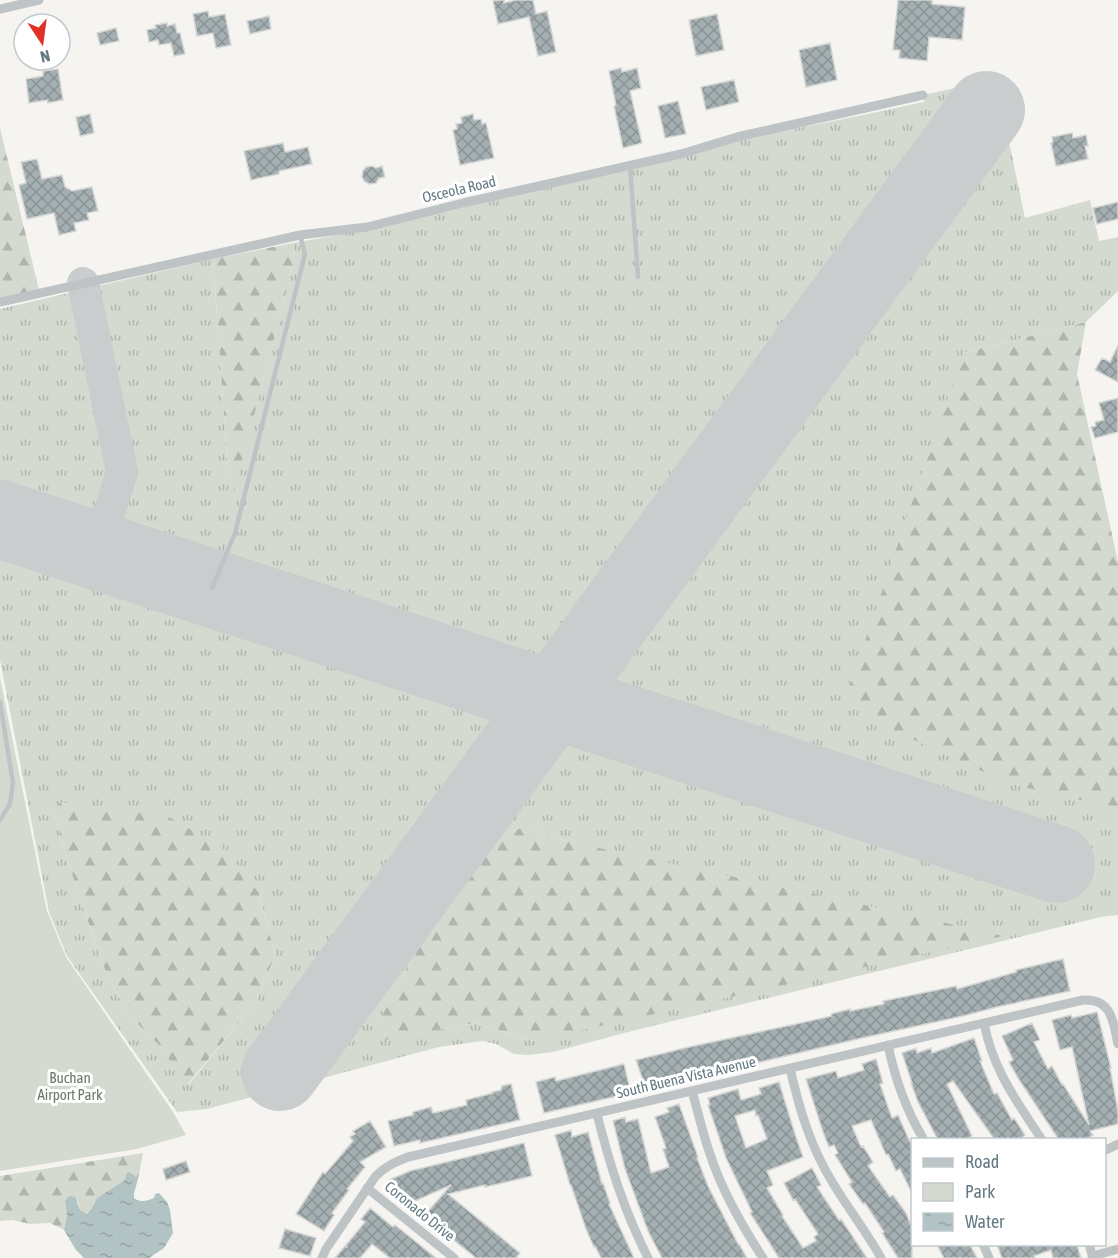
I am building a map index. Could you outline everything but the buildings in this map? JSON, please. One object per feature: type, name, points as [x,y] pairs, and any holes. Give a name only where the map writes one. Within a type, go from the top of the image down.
[{"type":"street","points":[[0,9],[39,0]]},
{"type":"street","name":"Osceola Road","points":[[0,302],[300,235],[367,226],[681,154],[737,137],[923,95]]},
{"type":"street","name":"South Buena Vista Avenue","points":[[322,1258],[380,1171],[408,1157],[1080,1001],[1092,1000],[1102,1004],[1111,1015],[1118,1044]]},
{"type":"street","points":[[984,1023],[987,1040],[999,1072],[1041,1138]]},
{"type":"street","points":[[888,1045],[897,1082],[912,1120],[923,1138]]},
{"type":"street","points":[[790,1068],[800,1111],[819,1157],[830,1179],[881,1258]]},
{"type":"street","points":[[692,1091],[710,1156],[724,1190],[747,1234],[763,1258]]},
{"type":"street","points":[[597,1114],[610,1167],[648,1258]]},
{"type":"street","name":"Coronado Drive","points":[[367,1188],[454,1258]]},
{"type":"street","points":[[1092,1257],[1118,1249]]},
{"type":"lane","points":[[630,165],[638,277]]},
{"type":"lane","points":[[212,588],[235,533],[305,254],[300,235]]},
{"type":"lane","points":[[0,702],[13,783],[10,804],[0,820]]},
{"type":"green space","points":[[996,79],[1025,218],[1090,200],[1099,241],[1118,237],[1118,291],[1086,322],[963,353],[1103,805],[1118,810],[1118,915],[1101,917],[553,1052],[514,1054],[496,1044],[483,1041],[439,1047],[207,1109],[177,1112],[67,956],[49,912],[0,660],[0,309],[213,259],[227,459],[233,494],[294,262],[293,243],[377,228],[656,164],[748,138],[924,102],[923,95]],"holes":[[[53,812],[259,893],[275,955],[256,1002],[188,1085],[159,1045],[128,1014],[105,970]],[[524,827],[566,841],[533,1041],[475,1023],[369,1042],[409,965],[483,841]]]},
{"type":"green space","points":[[0,128],[39,290],[0,299]]},
{"type":"green space","points":[[293,243],[294,262],[233,496],[227,459],[213,259]]},
{"type":"green space","points":[[1086,322],[1077,374],[1118,562],[1118,810],[1010,784],[875,722],[851,706],[849,688],[963,353]]},
{"type":"green space","name":"Buchan Airport Park","points":[[0,678],[47,911],[66,957],[173,1112],[186,1135],[137,1149],[0,1171]]},
{"type":"green space","points":[[60,802],[169,817],[225,850],[259,893],[275,955],[256,1002],[187,1085],[159,1045],[128,1014],[105,970],[53,812]]},
{"type":"green space","points":[[524,827],[566,841],[1003,936],[533,1041],[475,1023],[368,1043],[409,965],[483,841]]},
{"type":"green space","points":[[143,1153],[138,1179],[134,1175],[97,1198],[87,1214],[80,1210],[78,1202],[65,1201],[67,1215],[64,1230],[50,1223],[0,1221],[0,1176]]},
{"type":"water","points":[[128,1172],[138,1179],[134,1198],[146,1201],[159,1193],[167,1202],[173,1233],[164,1248],[149,1258],[84,1258],[76,1250],[64,1230],[67,1215],[65,1201],[69,1196],[75,1197],[80,1210],[87,1214],[97,1198],[125,1180]]},
{"type":"taxiway","points":[[83,283],[122,472],[97,551]]},
{"type":"runway","points":[[280,1072],[986,110]]},
{"type":"runway","points":[[0,519],[1056,864]]}]
